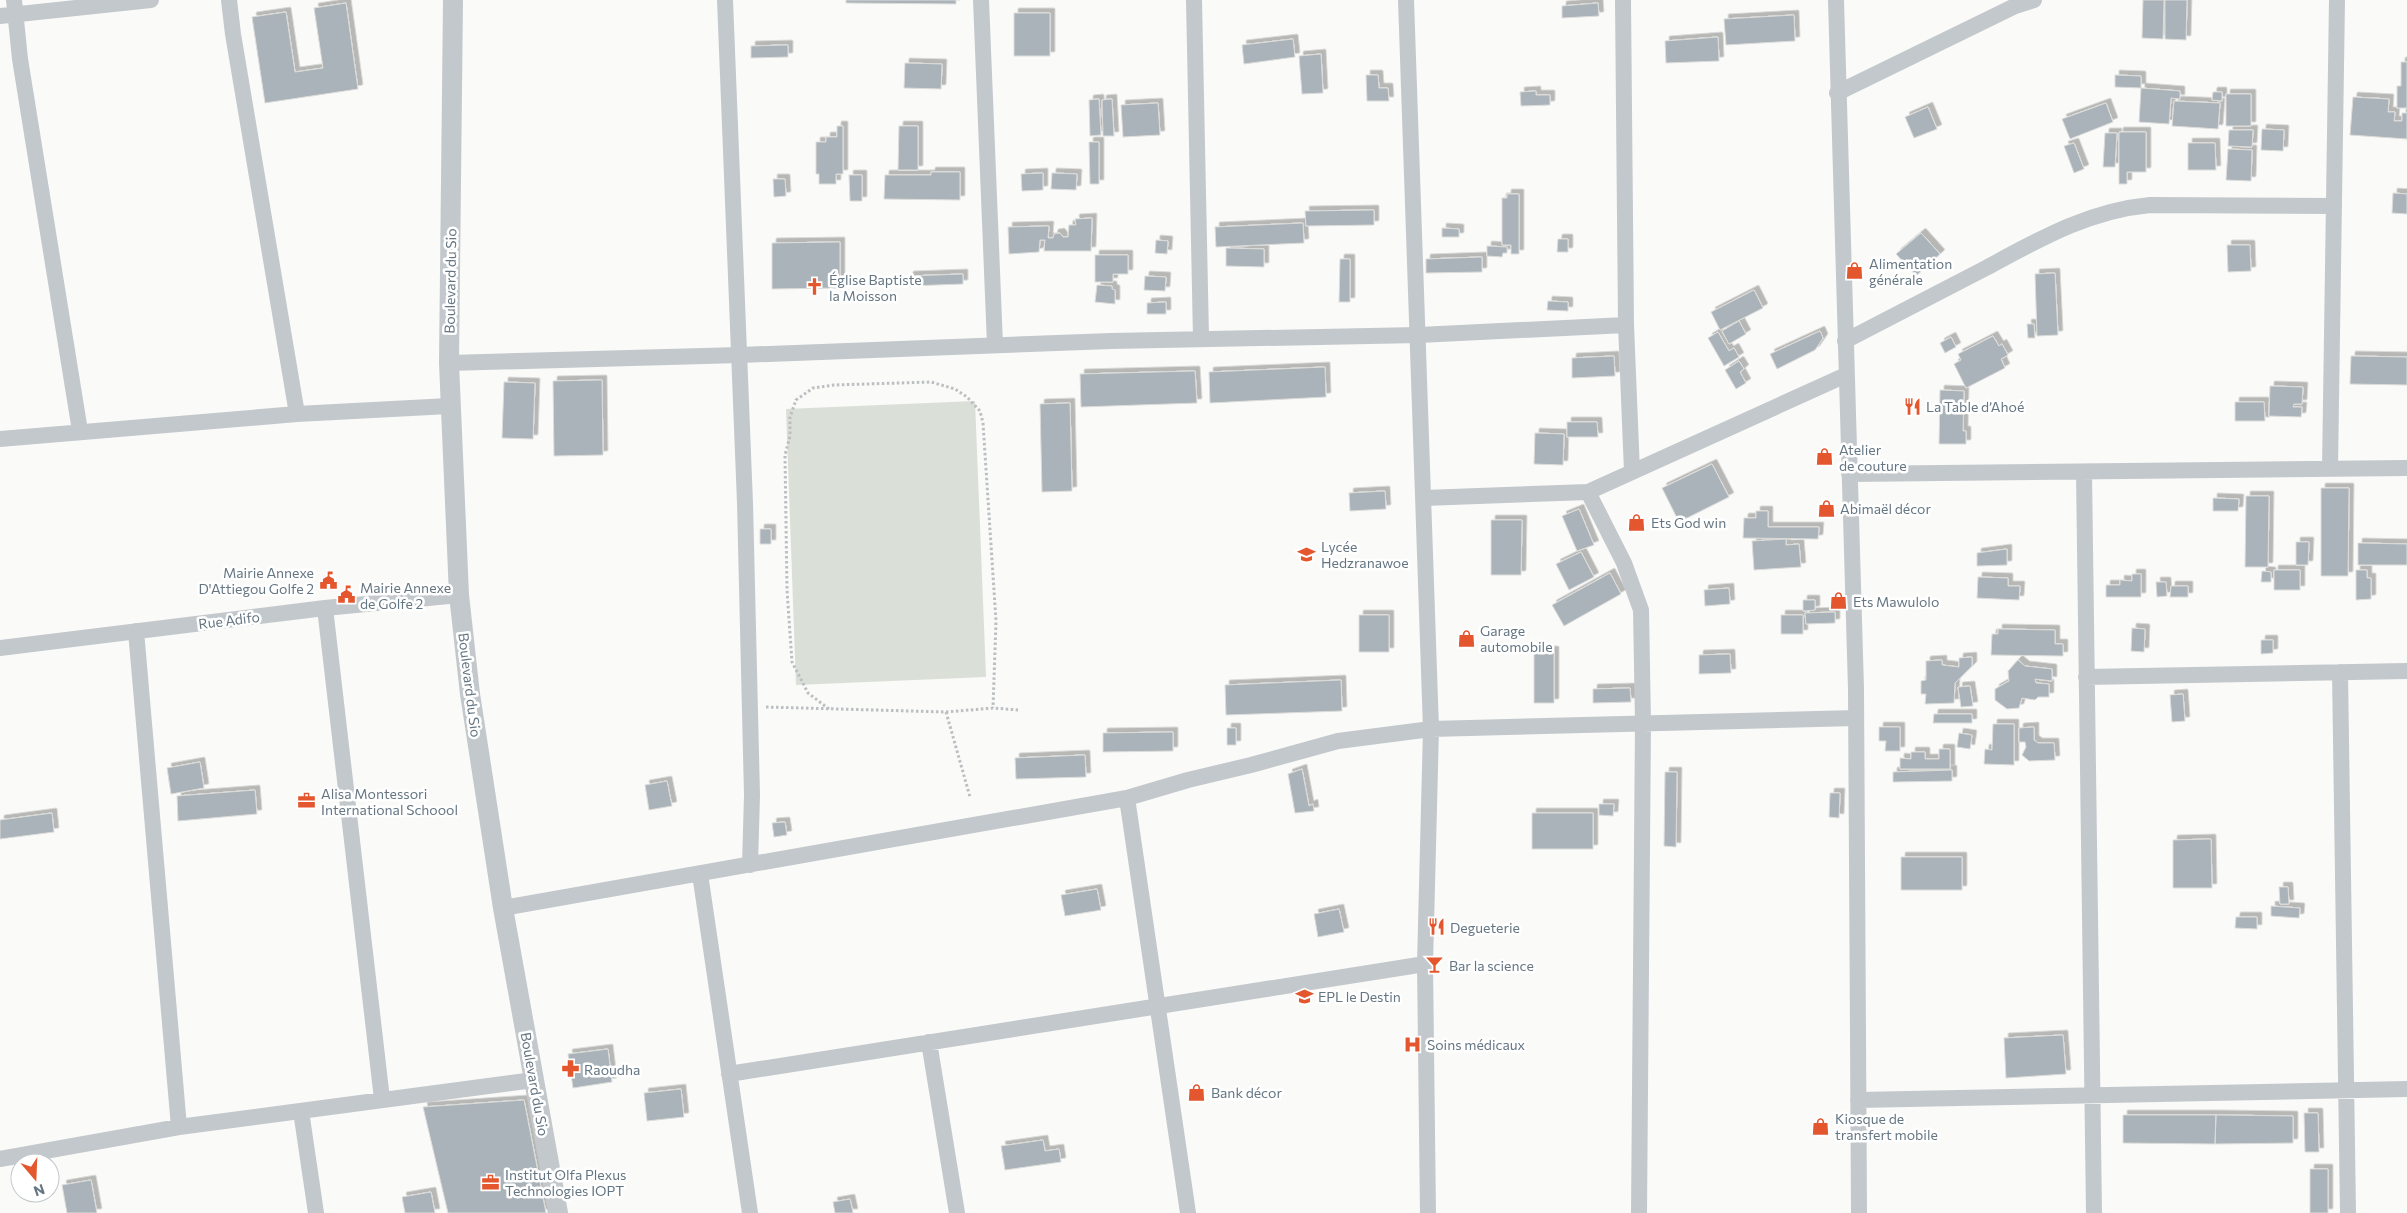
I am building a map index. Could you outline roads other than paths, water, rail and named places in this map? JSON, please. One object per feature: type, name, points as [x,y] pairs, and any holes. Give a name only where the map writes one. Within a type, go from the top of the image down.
[{"type":"street","points":[[80,431],[9,10],[151,0]]},
{"type":"street","points":[[229,0],[233,34],[297,414]]},
{"type":"street","name":"Boulevard du Sio","points":[[453,0],[449,363],[459,595],[470,694],[503,908],[558,1213]]},
{"type":"street","points":[[725,0],[740,355],[752,795],[750,865]]},
{"type":"street","points":[[981,0],[995,345]]},
{"type":"street","points":[[1194,0],[1200,338]]},
{"type":"street","points":[[1406,0],[1432,729],[1425,964],[1428,1213]]},
{"type":"street","points":[[1624,0],[1626,325],[1632,472]]},
{"type":"street","points":[[1836,0],[1837,93],[1856,718],[1859,1213]]},
{"type":"street","points":[[1837,93],[2015,3],[2034,0]]},
{"type":"street","points":[[2330,469],[2337,0]]},
{"type":"street","points":[[1845,342],[2058,230],[2100,213],[2125,207],[2150,205],[2333,206]]},
{"type":"street","points":[[449,363],[740,355],[1200,338],[1419,335],[1626,325]]},
{"type":"street","points":[[1424,498],[1588,492],[1846,375]]},
{"type":"street","points":[[0,440],[80,431],[297,414],[450,406]]},
{"type":"street","points":[[1849,474],[2407,468]]},
{"type":"street","points":[[2084,472],[2094,1213]]},
{"type":"street","points":[[1588,492],[1624,563],[1641,610],[1643,723],[1639,1213]]},
{"type":"street","name":"Rue Adifo","points":[[0,648],[325,608],[459,595]]},
{"type":"street","points":[[325,608],[382,1099]]},
{"type":"street","points":[[136,631],[179,1127]]},
{"type":"street","points":[[2086,677],[2407,671]]},
{"type":"street","points":[[2340,672],[2348,1213]]},
{"type":"street","points":[[503,908],[1127,798],[1338,741],[1432,729],[1856,718]]},
{"type":"street","points":[[1127,798],[1188,1213]]},
{"type":"street","points":[[700,874],[750,1213]]},
{"type":"street","points":[[729,1074],[1425,964]]},
{"type":"street","points":[[929,1042],[957,1213]]},
{"type":"street","points":[[0,1159],[179,1127],[534,1080]]},
{"type":"street","points":[[1858,1100],[2407,1089]]},
{"type":"street","points":[[300,1111],[316,1213]]},
{"type":"place","name":"Alimentation générale","points":[[1855,271]]},
{"type":"place","name":"Église Baptiste la Moisson","points":[[815,287]]},
{"type":"place","name":"La Table d’Ahoé","points":[[1912,406]]},
{"type":"place","name":"Atelier de couture","points":[[1825,457]]},
{"type":"place","name":"Abimaël décor","points":[[1826,508]]},
{"type":"place","name":"Ets God win","points":[[1637,522]]},
{"type":"place","name":"Lycée Hedzranawoe","points":[[1307,554]]},
{"type":"place","name":"Mairie Annexe D'Attiegou Golfe 2","points":[[328,580]]},
{"type":"place","name":"Mairie Annexe de Golfe 2","points":[[346,595]]},
{"type":"place","name":"Ets Mawulolo","points":[[1839,601]]},
{"type":"place","name":"Garage automobile","points":[[1466,638]]},
{"type":"place","name":"Alisa Montessori International Schoool","points":[[307,801]]},
{"type":"place","name":"Degueterie","points":[[1436,927]]},
{"type":"place","name":"Bar la science","points":[[1435,965]]},
{"type":"place","name":"EPL le Destin","points":[[1304,996]]},
{"type":"place","name":"Soins médicaux","points":[[1413,1044]]},
{"type":"place","name":"Raoudha","points":[[570,1069]]},
{"type":"place","name":"Bank décor","points":[[1197,1092]]},
{"type":"place","name":"Kiosque de transfert mobile","points":[[1821,1126]]},
{"type":"place","name":"Institut Olfa Plexus Technologies IOPT","points":[[491,1182]]}]
